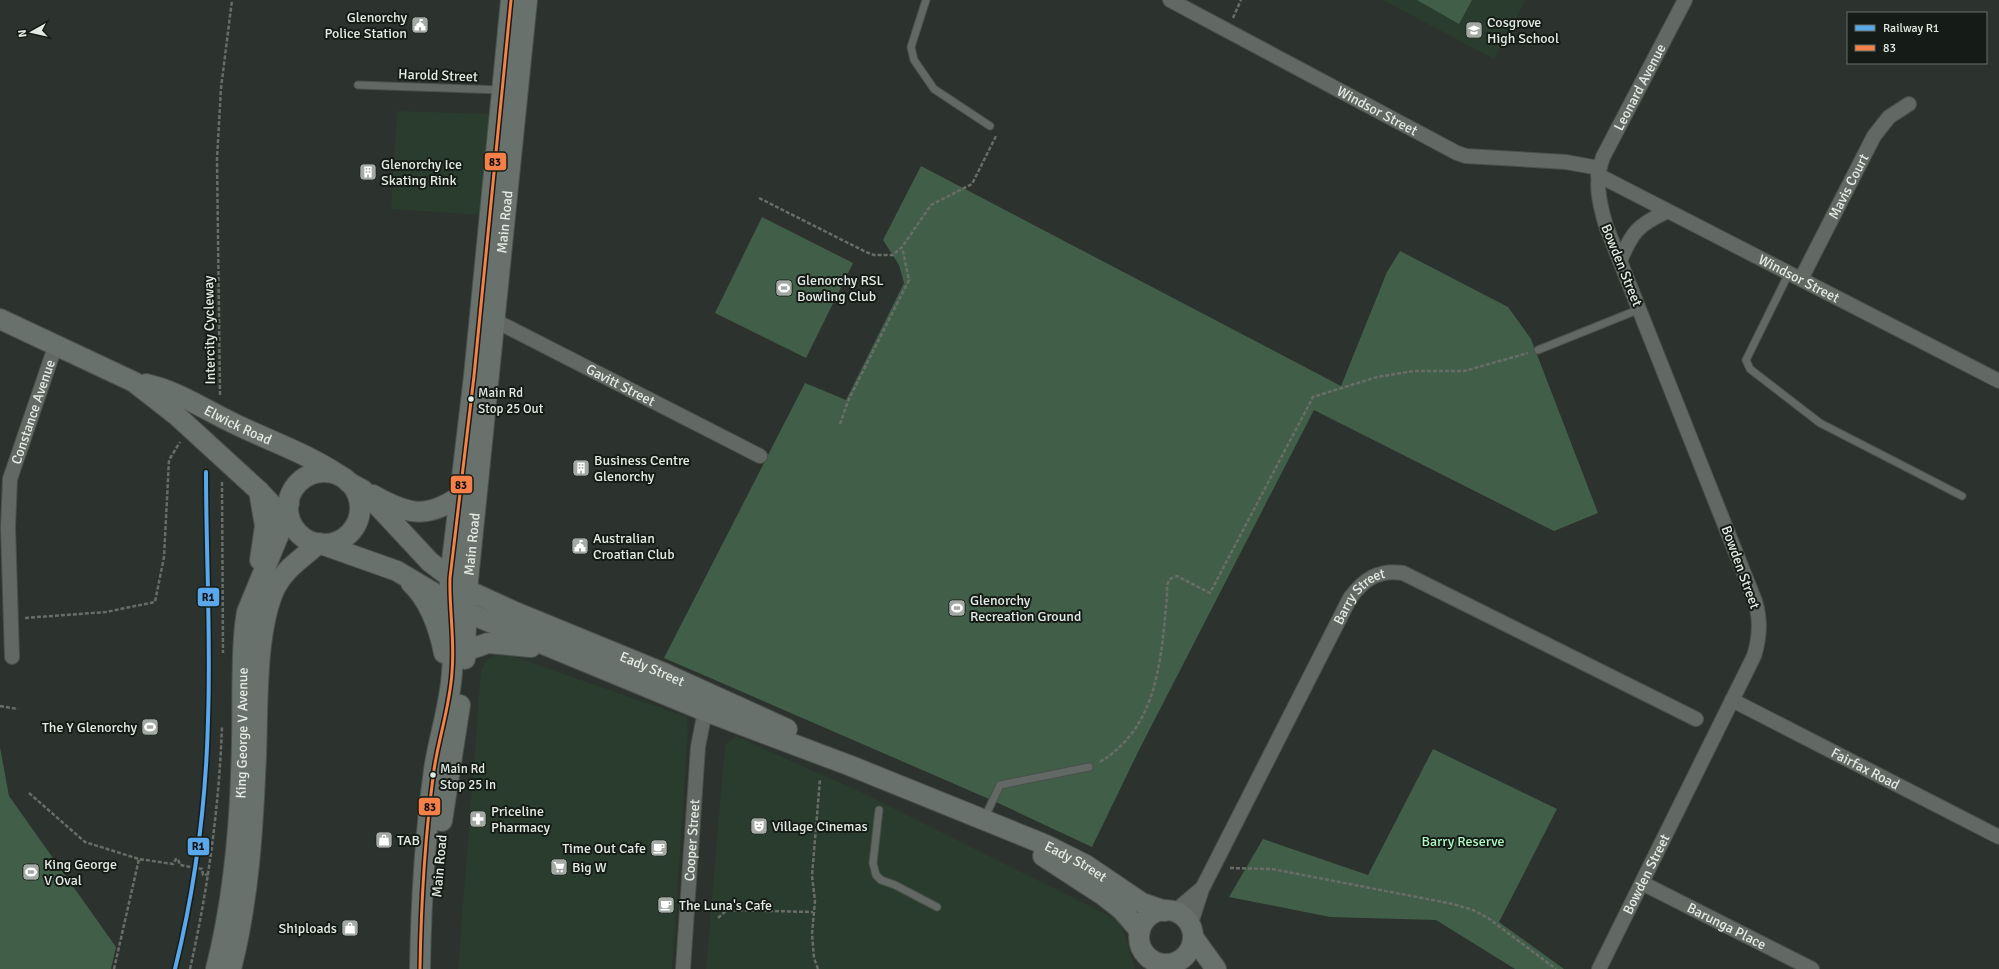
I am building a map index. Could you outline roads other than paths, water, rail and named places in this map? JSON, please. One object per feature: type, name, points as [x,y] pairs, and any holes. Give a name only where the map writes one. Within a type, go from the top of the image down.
[{"type":"main road","name":"Main Road","points":[[433,969],[437,876],[444,809],[457,726],[465,651],[467,590],[488,317],[510,90],[511,0]]},
{"type":"main road","name":"Main Road","points":[[510,90],[527,0]]},
{"type":"main road","name":"Main Road","points":[[420,969],[424,874],[439,739],[449,707],[452,672],[453,646],[449,602],[450,578],[460,496],[488,317]]},
{"type":"main road","name":"Elwick Road","points":[[0,319],[56,344],[134,382],[175,414],[222,458],[290,517]]},
{"type":"main road","name":"Elwick Road","points":[[134,382],[158,387],[184,397],[221,417],[307,456],[350,482],[419,551],[450,578]]},
{"type":"main road","points":[[449,602],[397,571],[307,539],[290,517],[294,487],[307,476],[322,472],[350,482],[390,504],[415,512],[435,510],[460,496]]},
{"type":"main road","points":[[320,544],[333,543],[345,537],[357,522],[360,510],[358,498],[350,482]]},
{"type":"main road","points":[[247,612],[264,540],[264,515],[259,491]]},
{"type":"main road","name":"King George V Avenue","points":[[216,969],[230,902],[236,862],[242,742],[243,658],[247,612],[290,517]]},
{"type":"main road","name":"King George V Avenue","points":[[231,969],[236,951],[250,864],[262,641],[267,614],[273,594],[283,575],[289,568],[320,544]]},
{"type":"main road","points":[[397,571],[414,586],[424,600],[434,618],[441,642],[444,668],[439,739]]},
{"type":"main road","name":"Eady Street","points":[[450,578],[467,590],[515,612],[666,674],[781,726],[851,766]]},
{"type":"main road","name":"Eady Street","points":[[449,602],[466,612],[705,711],[851,766],[983,821],[1046,845],[1086,865],[1142,903],[1169,911]]},
{"type":"main road","points":[[465,651],[483,644],[497,642],[565,653]]},
{"type":"main road","name":"Eady Street","points":[[983,821],[1068,872],[1103,895],[1122,910],[1140,932]]},
{"type":"main road","points":[[1200,969],[1144,961],[1140,932],[1149,917],[1156,912],[1169,911],[1180,915],[1216,969]]},
{"type":"main road","points":[[1172,965],[1189,951],[1191,931]]},
{"type":"street","name":"Windsor Street","points":[[1170,0],[1457,153],[1466,156],[1566,162],[1599,172],[1666,212],[1795,276],[1999,381]]},
{"type":"street","name":"Leonard Avenue","points":[[1599,172],[1685,0]]},
{"type":"street","name":"Mavis Court","points":[[1795,276],[1874,136],[1889,117],[1909,104]]},
{"type":"street","name":"Bowden Street","points":[[1599,172],[1600,206],[1606,226],[1757,608],[1759,620],[1758,644],[1754,656],[1599,969]]},
{"type":"street","points":[[1620,261],[1629,240],[1640,227],[1666,212]]},
{"type":"street","name":"Gavitt Street","points":[[488,317],[760,456]]},
{"type":"street","name":"Constance Avenue","points":[[12,657],[5,479],[56,344]]},
{"type":"street","name":"Barry Street","points":[[1191,931],[1202,889],[1350,598],[1366,580],[1382,572],[1403,573],[1696,719]]},
{"type":"street","name":"Fairfax Road","points":[[1732,700],[1999,836]]},
{"type":"street","name":"Cooper Street","points":[[683,969],[698,747],[705,711]]},
{"type":"street","name":"Barunga Place","points":[[1642,883],[1812,969]]},
{"type":"street","name":"Barry Street","points":[[1169,911],[1202,889]]},
{"type":"lane","points":[[926,0],[911,47],[914,60],[934,89],[990,126]]},
{"type":"lane","name":"Harold Street","points":[[358,85],[510,90]]},
{"type":"lane","points":[[1795,276],[1746,360],[1750,370],[1820,422],[1962,496]]},
{"type":"lane","points":[[1538,350],[1640,309]]},
{"type":"lane","points":[[983,821],[1000,785],[1089,768]]},
{"type":"lane","points":[[879,810],[873,862],[876,875],[881,880],[895,885],[937,907]]},
{"type":"rail line","name":"R1","points":[[175,969],[194,877],[202,814],[207,751],[209,658],[206,472]]},
{"type":"place","name":"Glenorchy Police Station","points":[[420,25]]},
{"type":"place","name":"Cosgrove High School","points":[[1474,30]]},
{"type":"place","name":"Glenorchy Ice Skating Rink","points":[[368,172]]},
{"type":"place","name":"Glenorchy RSL Bowling Club","points":[[784,288]]},
{"type":"place","name":"Main Rd Stop 25 Out","points":[[471,399]]},
{"type":"place","name":"Business Centre Glenorchy","points":[[581,468]]},
{"type":"place","name":"Australian Croatian Club","points":[[580,546]]},
{"type":"place","name":"Glenorchy Recreation Ground","points":[[957,608]]},
{"type":"place","name":"The Y Glenorchy","points":[[150,727]]},
{"type":"place","name":"Main Rd Stop 25 In","points":[[433,775]]},
{"type":"place","name":"Priceline Pharmacy","points":[[478,819]]},
{"type":"place","name":"Village Cinemas","points":[[759,826]]},
{"type":"place","name":"TAB","points":[[384,840]]},
{"type":"place","name":"Time Out Cafe","points":[[659,848]]},
{"type":"place","name":"Big W","points":[[559,867]]},
{"type":"place","name":"King George V Oval","points":[[31,872]]},
{"type":"place","name":"The Luna's Cafe","points":[[666,905]]},
{"type":"place","name":"Shiploads","points":[[350,928]]},
{"type":"park label","name":"Barry Reserve","points":[[1463,841]]}]
